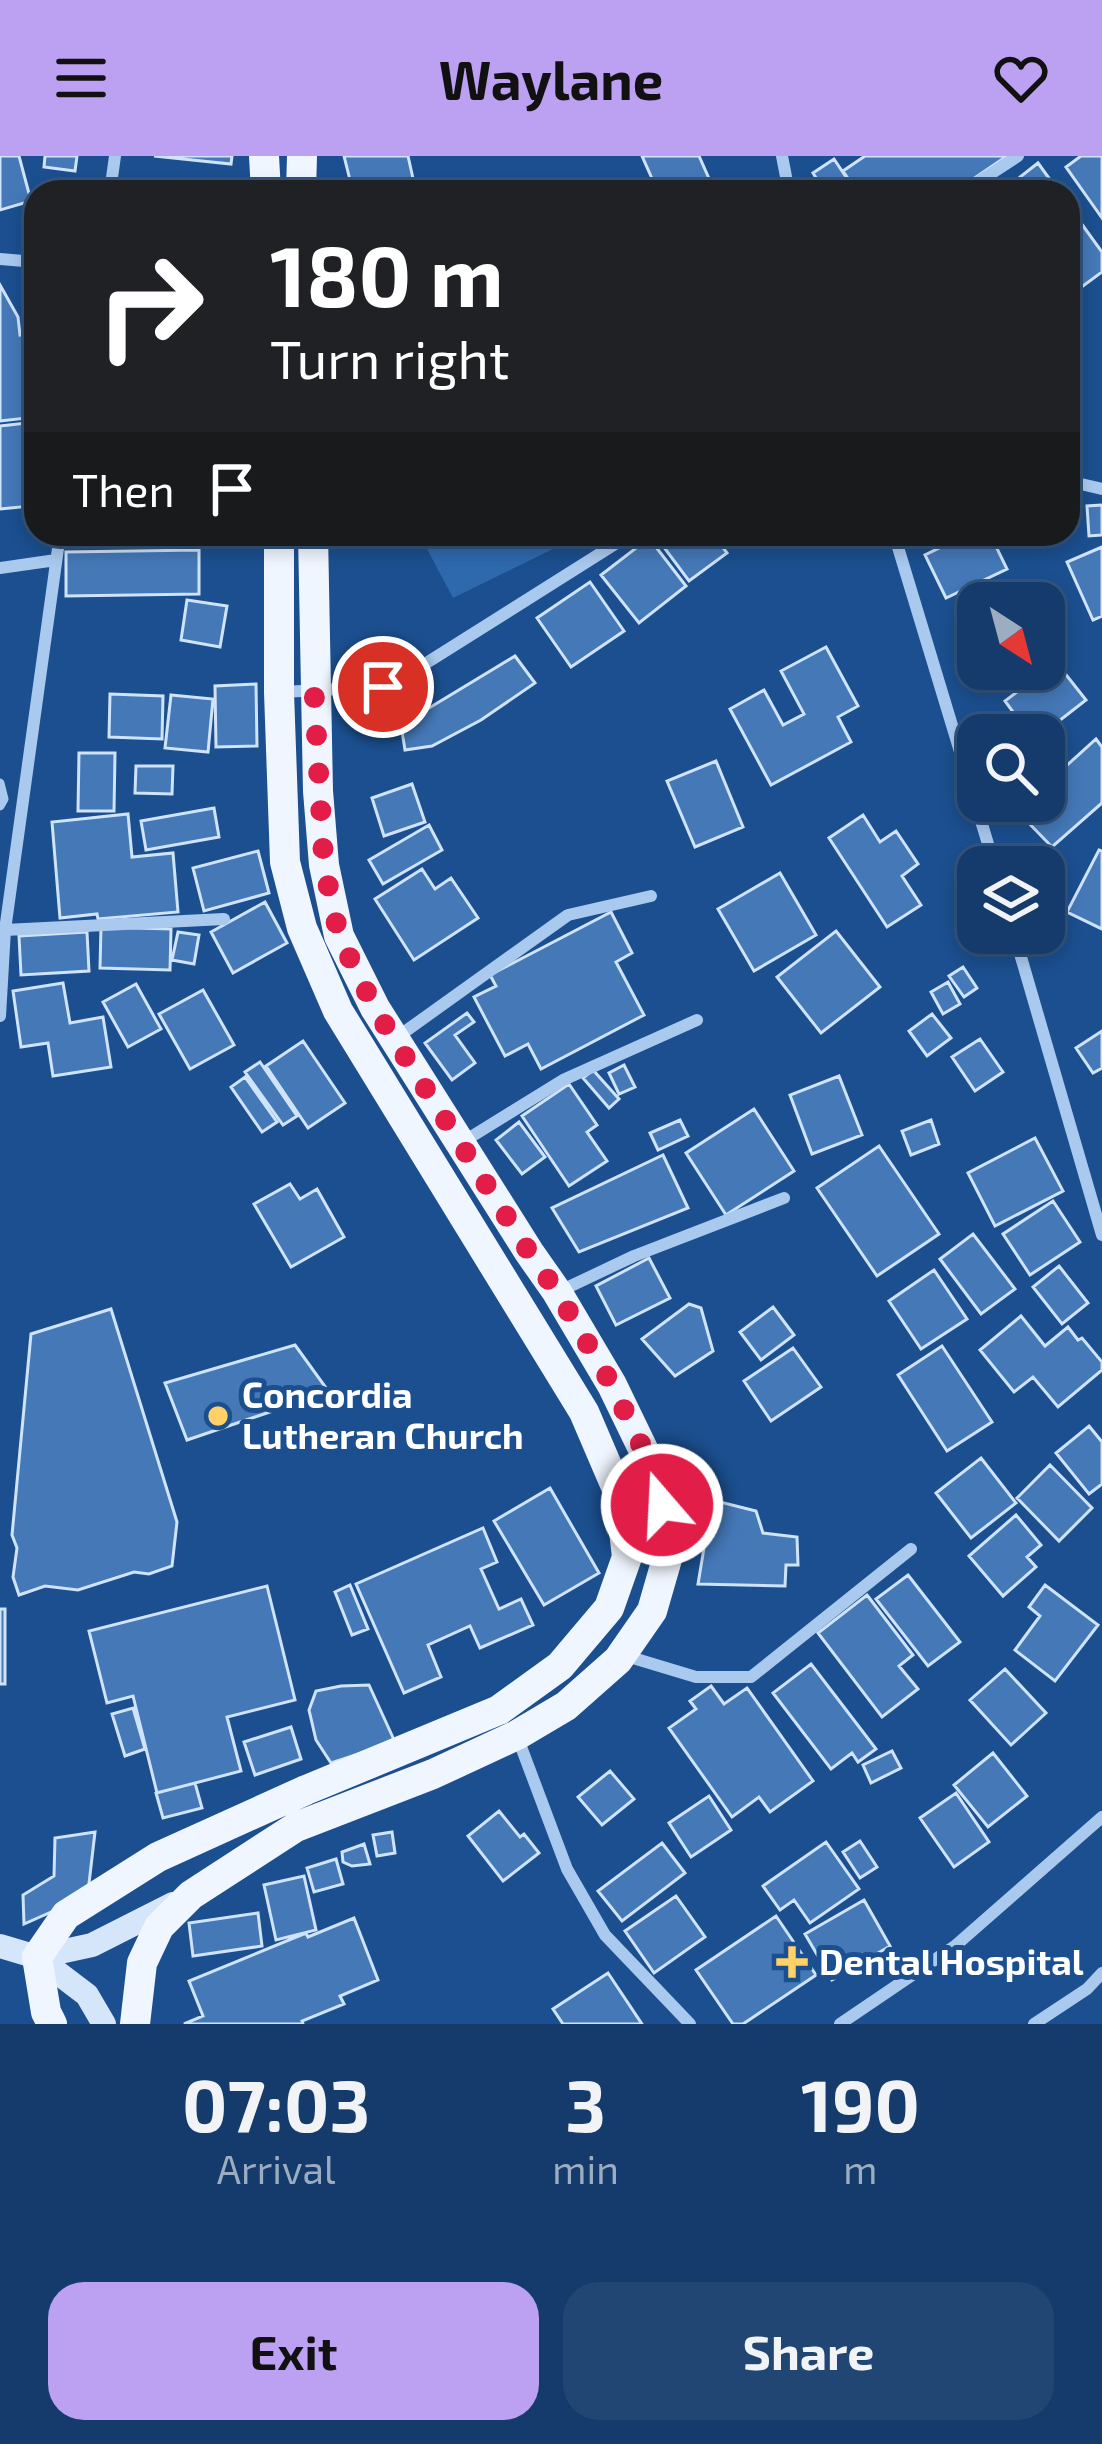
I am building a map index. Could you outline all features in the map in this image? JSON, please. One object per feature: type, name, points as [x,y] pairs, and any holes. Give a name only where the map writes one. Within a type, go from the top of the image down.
[{"type":"main road","points":[[52,2024],[37,1957],[66,1915],[158,1857],[499,1710],[560,1666],[609,1608],[627,1557],[620,1496],[584,1412],[338,1011],[302,928],[285,862],[280,546]]},
{"type":"main road","points":[[37,1957],[92,1945],[191,1895],[296,1826],[433,1774],[566,1706],[622,1655],[652,1610],[669,1552],[662,1505],[643,1449],[612,1385],[375,1009],[339,936],[324,866],[314,691],[313,546]]},
{"type":"main road","points":[[497,1273],[529,1252]]},
{"type":"main road","points":[[413,1747],[433,1774]]},
{"type":"main road","points":[[135,2024],[142,1963],[159,1928],[191,1895]]},
{"type":"main road","points":[[0,1946],[37,1957],[87,1995],[104,2024]]},
{"type":"street","points":[[981,180],[1018,156]]},
{"type":"street","points":[[0,1016],[5,930],[58,546]]},
{"type":"street","points":[[280,692],[383,687],[612,546]]},
{"type":"street","points":[[898,546],[989,846]]},
{"type":"street","points":[[0,568],[56,560]]},
{"type":"street","points":[[394,1039],[568,915],[651,896]]},
{"type":"street","points":[[5,930],[224,919]]},
{"type":"street","points":[[1020,954],[1102,1235]]},
{"type":"street","points":[[460,1144],[563,1080],[697,1021]]},
{"type":"street","points":[[557,1292],[634,1256],[784,1198]]},
{"type":"street","points":[[622,1655],[695,1677],[751,1677],[911,1549]]},
{"type":"street","points":[[517,1735],[567,1869],[605,1935],[690,2024]]},
{"type":"street","points":[[840,2024],[955,1946],[1102,1817]]},
{"type":"street","points":[[1034,2024],[1102,1973]]},
{"type":"lane","points":[[0,782],[4,799],[0,806]]},
{"type":"shaded area","points":[[425,546],[559,546],[453,598]]},
{"type":"building","points":[[0,156],[19,156],[25,180],[24,203],[0,210]]},
{"type":"building","points":[[45,156],[77,156],[75,171],[44,167]]},
{"type":"building","points":[[154,156],[232,156],[231,164]]},
{"type":"building","points":[[344,156],[408,156],[413,180],[350,180]]},
{"type":"building","points":[[642,156],[699,156],[710,180],[653,180]]},
{"type":"building","points":[[865,156],[1007,156],[972,180],[849,180],[843,171]]},
{"type":"building","points":[[1081,156],[1102,156],[1102,218],[1080,180],[1066,167]]},
{"type":"building","points":[[834,159],[848,180],[817,180],[813,173]]},
{"type":"building","points":[[1038,163],[1050,180],[1022,180]]},
{"type":"building","points":[[1080,222],[1102,252],[1102,272],[1080,288]]},
{"type":"building","points":[[0,285],[18,317],[20,335],[24,334],[24,418],[0,421]]},
{"type":"building","points":[[24,423],[24,507],[0,509],[0,426]]},
{"type":"building","points":[[1102,505],[1102,535],[1089,536],[1087,506]]},
{"type":"building","points":[[639,546],[655,546],[686,586],[639,623],[601,575]]},
{"type":"building","points":[[663,546],[722,546],[727,553],[689,581]]},
{"type":"building","points":[[943,546],[996,546],[1007,569],[980,582],[957,582],[957,593],[946,598],[925,555]]},
{"type":"building","points":[[1102,547],[1102,616],[1093,620],[1067,562]]},
{"type":"building","points":[[199,550],[199,594],[66,596],[66,552]]},
{"type":"building","points":[[590,582],[624,631],[571,667],[537,618]]},
{"type":"building","points":[[187,600],[227,606],[220,647],[181,640]]},
{"type":"building","points":[[826,647],[858,706],[838,717],[851,742],[771,785],[730,709],[764,690],[783,725],[804,714],[781,671]]},
{"type":"building","points":[[515,656],[535,683],[432,746],[405,750],[401,725]]},
{"type":"building","points":[[1065,673],[1086,700],[1065,716],[1015,714],[1005,701],[1019,690],[1065,690]]},
{"type":"building","points":[[256,684],[257,746],[216,747],[215,686]]},
{"type":"building","points":[[110,694],[163,696],[162,739],[109,737]]},
{"type":"building","points":[[171,695],[213,699],[208,752],[165,748]]},
{"type":"building","points":[[1096,739],[1102,747],[1102,803],[1051,846],[1028,822],[1065,822],[1065,767]]},
{"type":"building","points":[[79,753],[115,753],[114,811],[78,811]]},
{"type":"building","points":[[716,761],[743,827],[695,847],[667,781]]},
{"type":"building","points":[[136,766],[173,766],[172,794],[135,793]]},
{"type":"building","points":[[412,784],[425,822],[384,836],[372,798]]},
{"type":"building","points":[[214,808],[219,837],[146,850],[141,821]]},
{"type":"building","points":[[128,814],[132,857],[173,853],[178,912],[60,918],[52,822]]},
{"type":"building","points":[[863,815],[880,842],[896,831],[918,864],[902,876],[921,905],[887,927],[829,838]]},
{"type":"building","points":[[429,825],[442,850],[383,884],[369,860]]},
{"type":"building","points":[[258,851],[269,893],[204,911],[193,868]]},
{"type":"building","points":[[1102,851],[1102,929],[1067,912]]},
{"type":"building","points":[[422,869],[435,889],[451,878],[478,918],[414,960],[375,899]]},
{"type":"building","points":[[780,873],[816,935],[754,971],[718,909]]},
{"type":"building","points":[[265,902],[287,943],[233,973],[211,932]]},
{"type":"building","points":[[611,912],[632,953],[616,962],[644,1015],[541,1069],[528,1044],[505,1056],[474,997],[496,986],[490,975]]},
{"type":"building","points":[[101,927],[171,929],[170,970],[100,968]]},
{"type":"building","points":[[836,931],[880,987],[821,1033],[777,977]]},
{"type":"building","points":[[87,932],[89,971],[21,975],[19,936]]},
{"type":"building","points":[[178,932],[199,935],[194,964],[172,960]]},
{"type":"building","points":[[963,967],[977,988],[964,997],[949,976]]},
{"type":"building","points":[[948,982],[960,1004],[943,1014],[931,992]]},
{"type":"building","points":[[63,983],[70,1023],[103,1017],[111,1067],[53,1076],[48,1043],[21,1047],[13,991]]},
{"type":"building","points":[[136,984],[161,1029],[128,1047],[103,1002]]},
{"type":"building","points":[[203,990],[234,1045],[190,1069],[159,1014]]},
{"type":"building","points":[[467,1013],[474,1022],[455,1035],[475,1063],[452,1080],[425,1043]]},
{"type":"building","points":[[932,1014],[951,1038],[927,1056],[909,1031]]},
{"type":"building","points":[[1102,1031],[1102,1068],[1093,1073],[1076,1048]]},
{"type":"building","points":[[980,1039],[1003,1072],[975,1091],[952,1057]]},
{"type":"building","points":[[303,1041],[345,1103],[308,1128],[266,1066]]},
{"type":"building","points":[[260,1062],[297,1116],[283,1125],[245,1072]]},
{"type":"building","points":[[624,1065],[635,1087],[619,1094],[609,1073]]},
{"type":"building","points":[[593,1070],[619,1099],[609,1108],[583,1078]]},
{"type":"building","points":[[839,1076],[862,1135],[812,1154],[790,1095]]},
{"type":"building","points":[[245,1077],[277,1122],[262,1132],[231,1087]]},
{"type":"building","points":[[569,1084],[597,1125],[587,1132],[607,1161],[569,1186],[522,1116]]},
{"type":"building","points":[[754,1109],[794,1171],[726,1215],[686,1153]]},
{"type":"building","points":[[680,1120],[688,1136],[658,1150],[650,1133]]},
{"type":"building","points":[[931,1120],[939,1144],[911,1155],[902,1131]]},
{"type":"building","points":[[519,1122],[545,1157],[522,1174],[496,1140]]},
{"type":"building","points":[[1035,1138],[1063,1191],[995,1226],[968,1173]]},
{"type":"building","points":[[879,1146],[939,1234],[877,1276],[817,1188]]},
{"type":"building","points":[[663,1155],[688,1208],[579,1252],[552,1208]]},
{"type":"building","points":[[290,1184],[300,1199],[317,1189],[344,1237],[291,1267],[254,1204]]},
{"type":"building","points":[[1053,1201],[1080,1242],[1030,1275],[1003,1234]]},
{"type":"building","points":[[973,1234],[1015,1289],[981,1314],[940,1259]]},
{"type":"building","points":[[649,1258],[670,1298],[616,1325],[596,1286]]},
{"type":"building","points":[[1059,1266],[1088,1303],[1062,1324],[1033,1287]]},
{"type":"building","points":[[934,1270],[967,1319],[921,1349],[889,1301]]},
{"type":"building","points":[[689,1304],[701,1308],[713,1351],[675,1376],[642,1339]]},
{"type":"building","points":[[773,1307],[794,1335],[761,1360],[740,1332]]},
{"type":"building","points":[[111,1309],[177,1522],[172,1566],[78,1590],[45,1586],[19,1595],[13,1577],[17,1548],[12,1535],[31,1334]]},
{"type":"building","points":[[1021,1316],[1045,1346],[1068,1327],[1102,1362],[1102,1370],[1058,1407],[1033,1377],[1014,1392],[980,1350]]},
{"type":"building","name":"Concordia Lutheran Church","points":[[295,1345],[329,1392],[187,1440],[165,1383]]},
{"type":"building","points":[[942,1346],[992,1422],[947,1451],[898,1375]]},
{"type":"building","points":[[793,1348],[821,1387],[771,1421],[744,1381]]},
{"type":"building","points":[[1089,1426],[1102,1442],[1102,1484],[1089,1494],[1056,1453]]},
{"type":"building","points":[[981,1458],[1016,1503],[971,1538],[936,1493]]},
{"type":"building","points":[[1050,1465],[1092,1508],[1059,1541],[1017,1498]]},
{"type":"building","points":[[550,1488],[599,1573],[544,1605],[494,1521]]},
{"type":"building","points":[[712,1500],[756,1511],[763,1533],[797,1537],[798,1565],[786,1565],[785,1586],[698,1584]]},
{"type":"building","points":[[1016,1515],[1041,1545],[1027,1557],[1036,1567],[1003,1596],[969,1556]]},
{"type":"building","points":[[483,1528],[497,1562],[481,1569],[499,1609],[521,1599],[533,1625],[480,1648],[470,1626],[428,1645],[441,1677],[404,1693],[356,1584]]},
{"type":"building","points":[[908,1575],[960,1642],[928,1666],[876,1599]]},
{"type":"building","points":[[350,1585],[368,1629],[352,1635],[335,1592]]},
{"type":"building","points":[[1045,1585],[1098,1625],[1055,1681],[1015,1650],[1040,1616],[1029,1607]]},
{"type":"building","points":[[267,1586],[295,1700],[227,1717],[241,1771],[157,1793],[133,1696],[107,1703],[89,1631]]},
{"type":"building","points":[[867,1595],[913,1655],[899,1666],[918,1689],[882,1717],[818,1633]]},
{"type":"building","points":[[0,1609],[5,1609],[5,1684],[0,1684]]},
{"type":"building","points":[[811,1664],[876,1749],[858,1762],[852,1753],[831,1769],[773,1693]]},
{"type":"building","points":[[1005,1669],[1046,1713],[1011,1745],[970,1700]]},
{"type":"building","points":[[369,1685],[395,1742],[331,1763],[316,1740],[309,1710],[316,1691]]},
{"type":"building","points":[[711,1686],[724,1704],[747,1688],[813,1781],[770,1812],[759,1797],[732,1817],[669,1728],[696,1709],[690,1701]]},
{"type":"building","points":[[133,1708],[145,1749],[125,1756],[112,1714]]},
{"type":"building","points":[[291,1727],[301,1759],[255,1775],[244,1742]]},
{"type":"building","points":[[892,1751],[901,1768],[871,1783],[863,1765]]},
{"type":"building","points":[[993,1753],[1027,1796],[988,1827],[954,1785]]},
{"type":"building","points":[[610,1771],[634,1799],[602,1825],[578,1797]]},
{"type":"building","points":[[195,1783],[202,1808],[163,1818],[156,1793]]},
{"type":"building","points":[[956,1793],[989,1842],[954,1867],[920,1818]]},
{"type":"building","points":[[709,1796],[731,1830],[691,1857],[669,1823]]},
{"type":"building","points":[[499,1811],[539,1853],[503,1881],[468,1836]]},
{"type":"building","points":[[95,1832],[88,1892],[24,1924],[23,1895],[54,1876],[55,1838]]},
{"type":"building","points":[[392,1832],[395,1853],[377,1856],[373,1835]]},
{"type":"building","points":[[860,1841],[877,1867],[860,1878],[843,1852]]},
{"type":"building","points":[[826,1842],[859,1889],[810,1923],[794,1900],[780,1910],[763,1886]]},
{"type":"building","points":[[662,1843],[685,1873],[622,1921],[598,1891]]},
{"type":"building","points":[[364,1844],[370,1864],[343,1862],[342,1852]]},
{"type":"building","points":[[336,1859],[343,1884],[314,1892],[307,1868]]},
{"type":"building","points":[[304,1876],[316,1930],[276,1940],[264,1885]]},
{"type":"building","points":[[676,1896],[705,1937],[654,1973],[625,1931]]},
{"type":"building","points":[[864,1900],[890,1946],[832,1980],[805,1934]]},
{"type":"building","points":[[258,1913],[262,1946],[193,1956],[189,1923]]},
{"type":"building","points":[[776,1916],[816,1975],[743,2024],[733,2024],[696,1970]]},
{"type":"building","points":[[354,1918],[378,1980],[340,1996],[344,2004],[303,2024],[184,2024],[203,2016],[189,1981]]},
{"type":"building","points":[[608,1973],[642,2024],[563,2024],[553,2009]]},
{"type":"place","name":"Concordia Lutheran Church","points":[[218,1416]]},
{"type":"place","name":"Dental Hospital","points":[[792,1962]]},
{"type":"route","points":[[383,687],[314,691],[324,866],[339,936],[375,1009],[612,1385],[643,1449],[662,1505]]}]
